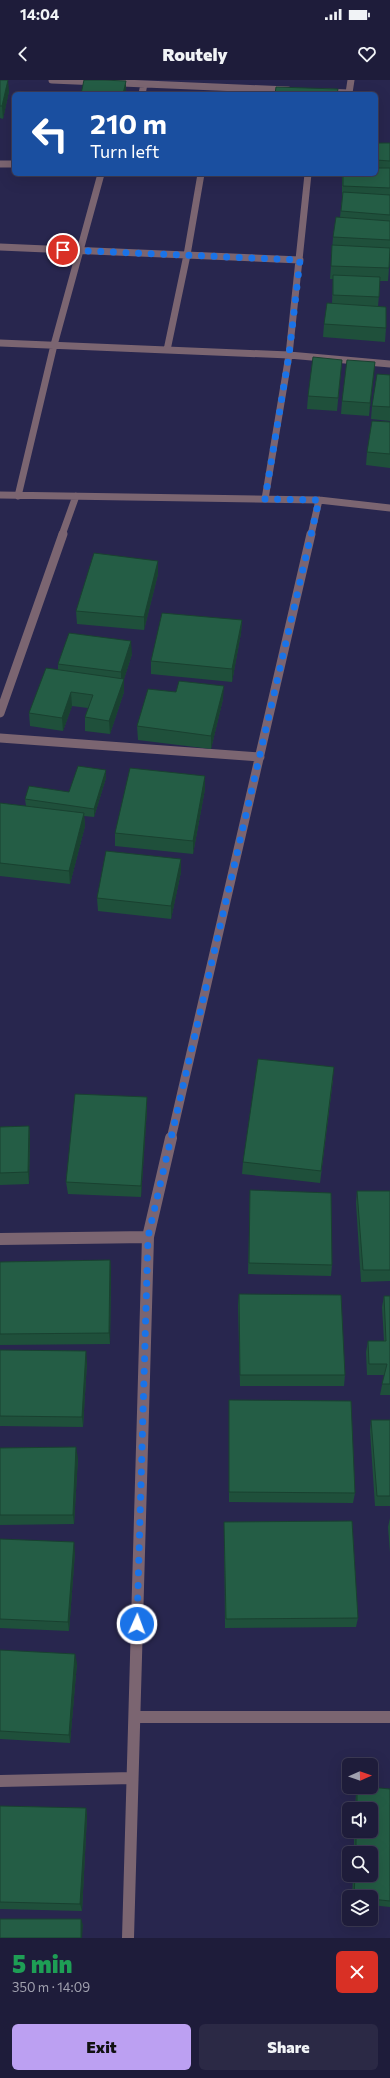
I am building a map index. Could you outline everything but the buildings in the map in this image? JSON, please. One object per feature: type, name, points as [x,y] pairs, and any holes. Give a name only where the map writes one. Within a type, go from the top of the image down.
[{"type":"street","points":[[52,80],[296,90]]},
{"type":"street","points":[[242,88],[244,80]]},
{"type":"street","points":[[349,92],[351,80]]},
{"type":"street","points":[[142,92],[144,84]]},
{"type":"street","points":[[318,91],[334,92]]},
{"type":"street","points":[[0,164],[12,164]]},
{"type":"street","points":[[18,496],[54,345],[100,176]]},
{"type":"street","points":[[167,350],[187,255],[201,176]]},
{"type":"street","points":[[265,499],[289,355],[308,176]]},
{"type":"street","points":[[0,247],[300,260]]},
{"type":"street","points":[[0,343],[289,355],[390,364]]},
{"type":"street","points":[[0,495],[319,500],[390,508]]},
{"type":"street","points":[[0,713],[3,697],[76,496]]},
{"type":"street","points":[[128,1938],[148,1237],[319,500]]},
{"type":"street","points":[[0,738],[260,758]]},
{"type":"street","points":[[0,1239],[148,1237]]},
{"type":"street","points":[[135,1717],[390,1716]]},
{"type":"street","points":[[0,1782],[132,1778]]},
{"type":"route","points":[[63,250],[300,260],[289,355],[265,499],[319,500],[148,1237],[137,1624]]}]
